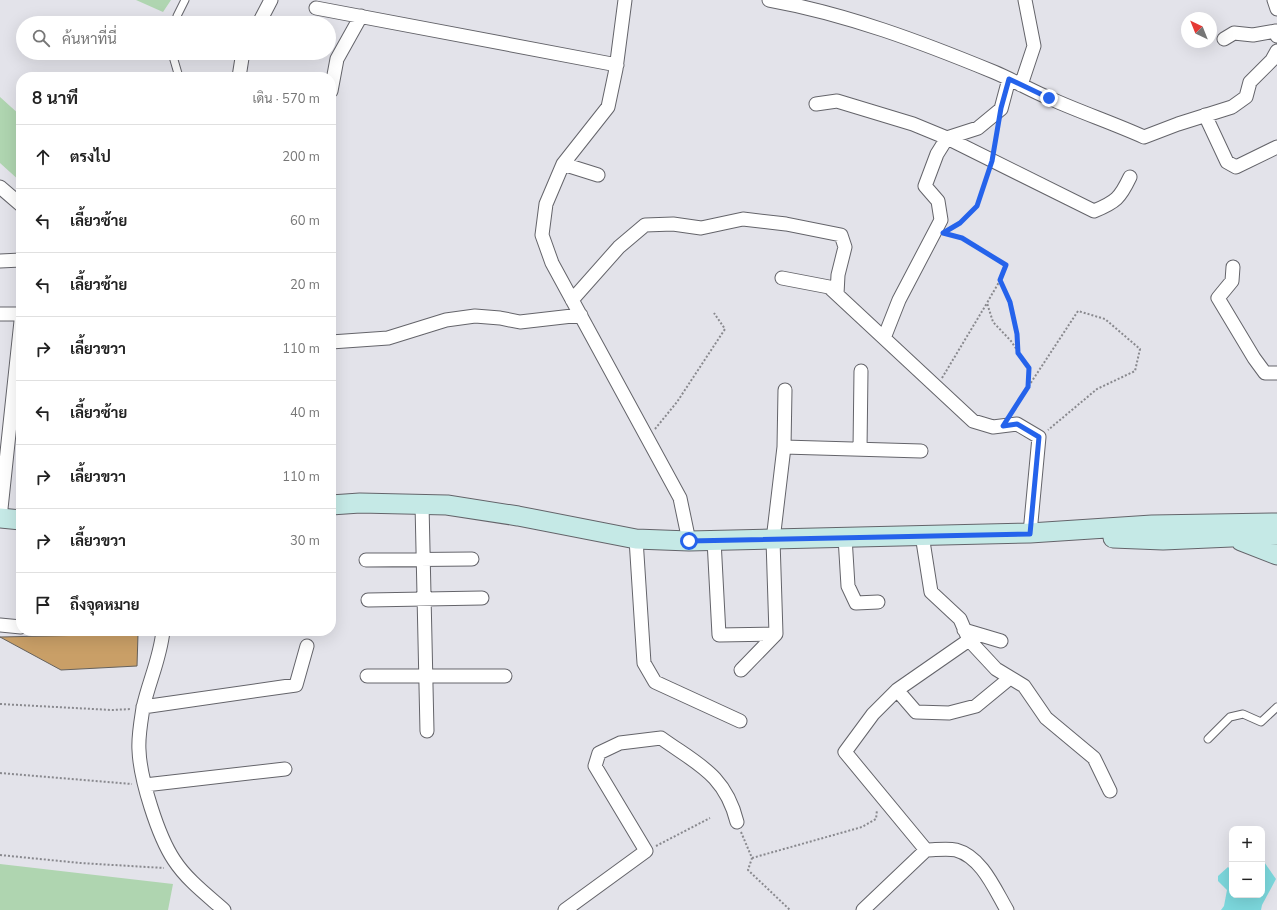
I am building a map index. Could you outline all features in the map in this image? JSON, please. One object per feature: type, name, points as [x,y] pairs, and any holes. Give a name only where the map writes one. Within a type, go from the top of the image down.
[{"type":"main road","points":[[336,504],[360,502],[448,505],[518,516],[636,539],[689,541],[922,535],[1274,530]]},
{"type":"main road","points":[[0,518],[16,520]]},
{"type":"main road","points":[[1234,538],[1274,530]]},
{"type":"main road","points":[[1198,531],[1234,538],[1277,555]]},
{"type":"street","points":[[262,16],[270,0]]},
{"type":"street","points":[[625,0],[617,65],[608,107],[563,164],[546,204],[542,235],[552,263],[680,498],[689,541]]},
{"type":"street","points":[[769,0],[793,4],[893,33],[1015,82],[1144,137],[1232,107],[1246,97],[1250,82],[1272,60],[1277,51]]},
{"type":"street","points":[[884,338],[899,300],[941,220],[938,201],[925,186],[937,154],[947,138],[978,128],[1001,108],[1034,46],[1025,0]]},
{"type":"street","points":[[1274,0],[1277,9]]},
{"type":"street","points":[[316,8],[617,65]]},
{"type":"street","points":[[335,72],[337,59],[361,16]]},
{"type":"street","points":[[1224,38],[1234,33],[1252,36],[1277,29]]},
{"type":"street","points":[[240,72],[242,60]]},
{"type":"street","points":[[816,104],[837,101],[913,124],[947,138],[1094,211],[1112,204],[1123,191],[1130,176]]},
{"type":"street","points":[[1205,115],[1227,162],[1236,167],[1277,147]]},
{"type":"street","points":[[563,164],[598,175]]},
{"type":"street","points":[[0,187],[16,201]]},
{"type":"street","points":[[572,300],[619,247],[645,225],[673,224],[701,228],[743,219],[786,224],[841,235],[845,247],[838,275],[836,294]]},
{"type":"street","points":[[0,261],[16,260]]},
{"type":"street","points":[[1233,268],[1232,281],[1218,298],[1254,358],[1265,373],[1277,372]]},
{"type":"street","points":[[782,278],[829,287],[973,421],[993,427],[1017,424],[1039,437],[1030,534]]},
{"type":"street","points":[[0,314],[16,314]]},
{"type":"street","points":[[336,342],[388,338],[446,320],[475,316],[500,318],[520,322],[581,315]]},
{"type":"street","points":[[0,518],[16,368]]},
{"type":"street","points":[[860,449],[861,371]]},
{"type":"street","points":[[741,670],[776,634],[773,540],[784,447],[785,390]]},
{"type":"street","points":[[784,447],[921,451]]},
{"type":"street","points":[[422,504],[427,731]]},
{"type":"street","points":[[922,535],[931,592],[960,619],[967,635],[996,669],[1024,686],[1046,718],[1094,758],[1110,791]]},
{"type":"street","points":[[844,537],[848,586],[856,603],[878,602]]},
{"type":"street","points":[[636,539],[644,663],[655,682],[740,721]]},
{"type":"street","points":[[714,540],[719,635],[776,634]]},
{"type":"street","points":[[366,560],[472,558]]},
{"type":"street","points":[[368,600],[482,598]]},
{"type":"street","points":[[0,625],[16,626]]},
{"type":"street","points":[[926,850],[845,752],[873,714],[897,690],[967,635],[1000,641]]},
{"type":"street","points":[[162,636],[160,652],[144,707],[139,750],[145,785],[154,816],[174,860],[199,888],[224,910]]},
{"type":"street","points":[[144,707],[296,685],[307,646]]},
{"type":"street","points":[[367,676],[505,676]]},
{"type":"street","points":[[897,690],[916,712],[949,713],[976,706],[1010,678]]},
{"type":"street","points":[[565,910],[646,851],[595,766],[599,753],[620,743],[661,738],[706,768],[720,784],[732,804],[737,822]]},
{"type":"street","points":[[145,785],[285,769]]},
{"type":"street","points":[[863,910],[926,850],[956,850],[973,858],[1007,910]]},
{"type":"lane","points":[[177,16],[185,0]]},
{"type":"lane","points":[[174,60],[178,72]]},
{"type":"lane","points":[[1208,739],[1230,717],[1243,714],[1261,722],[1277,707]]},
{"type":"path","points":[[937,387],[987,303],[1000,280],[1006,265],[962,238],[943,233],[960,223],[977,206],[992,161],[1001,108]]},
{"type":"path","points":[[1000,280],[1010,302],[1017,334],[1018,353]]},
{"type":"path","points":[[987,303],[993,322],[1011,340],[1029,368],[1028,387]]},
{"type":"path","points":[[1003,426],[1078,311],[1105,319],[1140,349],[1135,371],[1097,388],[1039,437]]},
{"type":"path","points":[[648,438],[677,402],[725,329],[714,313]]},
{"type":"path","points":[[0,704],[112,710],[144,707]]},
{"type":"path","points":[[0,773],[145,785]]},
{"type":"path","points":[[752,858],[862,827],[876,818],[877,790]]},
{"type":"path","points":[[646,851],[710,818]]},
{"type":"path","points":[[737,822],[752,858],[748,870],[790,910]]},
{"type":"path","points":[[0,855],[80,863],[181,868]]},
{"type":"green space","points":[[136,0],[171,0],[163,12]]},
{"type":"green space","points":[[0,97],[16,111],[16,177],[0,163]]},
{"type":"green space","points":[[0,864],[173,884],[168,910],[0,910]]},
{"type":"water","points":[[1265,863],[1276,879],[1262,905],[1261,910],[1221,910],[1224,906],[1227,890],[1218,881],[1218,876],[1228,867],[1229,898],[1265,898]]},
{"type":"building","points":[[138,636],[137,666],[61,670],[0,637]]},
{"type":"route","points":[[689,541],[922,535],[1030,534],[1039,437],[1017,424],[1003,426],[1028,387],[1029,368],[1018,353],[1017,334],[1010,302],[1000,280],[1006,265],[962,238],[943,233],[960,223],[977,206],[992,161],[1001,108],[1009,79],[1049,98]]}]
